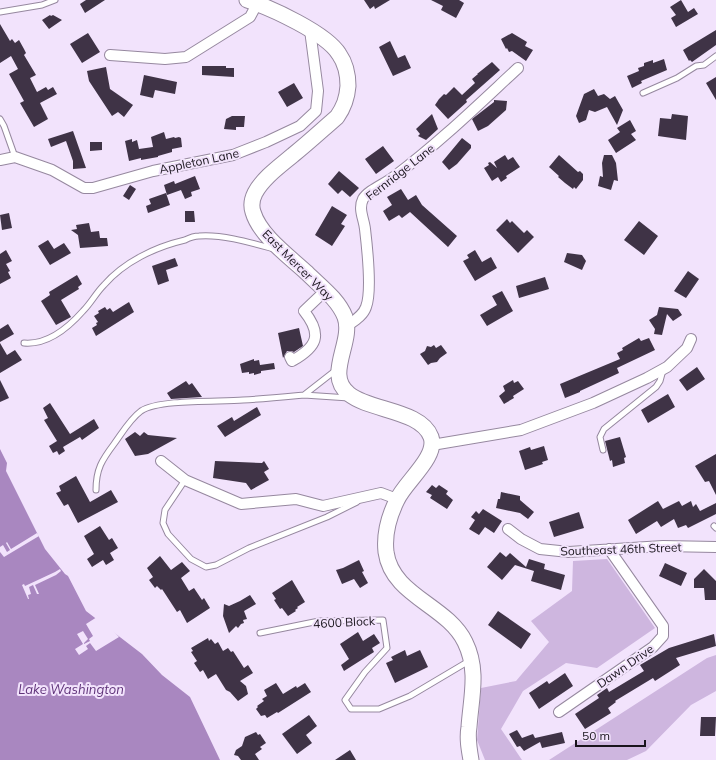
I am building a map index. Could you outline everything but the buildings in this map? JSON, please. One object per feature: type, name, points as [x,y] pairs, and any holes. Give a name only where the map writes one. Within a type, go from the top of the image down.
[{"type":"street","name":"East Mercer Way","points":[[252,2],[265,6],[322,37],[338,53],[345,65],[348,78],[348,96],[344,108],[336,117],[274,171],[258,189],[252,202],[252,210],[261,229],[336,302],[345,316],[347,337],[338,369]]},
{"type":"street","points":[[110,55],[165,59],[186,57],[250,17],[252,2]]},
{"type":"street","name":"Appleton Lane","points":[[15,157],[52,170],[84,188],[89,189],[153,171],[233,156],[266,142],[300,126],[316,111],[318,91],[310,30]]},
{"type":"street","name":"Fernridge Lane","points":[[347,326],[361,314],[366,308],[367,302],[369,276],[365,228],[362,215],[363,200],[367,195],[393,178],[430,148],[518,68]]},
{"type":"street","points":[[0,160],[15,157]]},
{"type":"street","points":[[290,356],[292,362],[303,355],[316,338],[315,330],[310,318],[304,311],[325,291]]},
{"type":"street","points":[[432,445],[521,430],[593,403],[663,369],[680,356],[690,339]]},
{"type":"street","points":[[338,369],[340,383],[347,393],[364,403],[414,419],[431,437],[432,445],[425,462],[407,483],[397,499],[386,532],[386,552],[388,562],[400,581],[411,592],[450,621],[465,642],[471,660],[474,683],[468,728],[468,746],[471,760]]},
{"type":"street","points":[[161,461],[185,480],[241,504],[296,499],[323,506],[365,498],[382,493],[397,499]]},
{"type":"street","name":"Southeast 46th Street","points":[[508,529],[521,539],[540,550],[569,552],[663,546],[716,547]]},
{"type":"street","name":"Dawn Drive","points":[[559,712],[652,647],[663,636],[663,626],[609,549]]},
{"type":"lane","points":[[0,12],[42,5],[55,0]]},
{"type":"lane","points":[[643,93],[677,78],[696,66],[704,65],[716,56]]},
{"type":"lane","points":[[0,119],[15,157]]},
{"type":"lane","points":[[24,343],[35,344],[42,342],[65,328],[84,311],[104,284],[126,266],[150,252],[176,242],[199,236],[222,238],[247,242],[284,252]]},
{"type":"lane","points":[[304,395],[338,369]]},
{"type":"lane","points":[[603,450],[600,437],[604,429],[656,387],[660,381],[663,369]]},
{"type":"lane","points":[[96,490],[100,462],[127,425],[141,411],[147,408],[169,403],[244,400],[304,395],[356,398]]},
{"type":"lane","points":[[185,480],[165,510],[163,523],[168,534],[191,559],[206,567],[216,566],[249,548],[327,517],[365,498]]},
{"type":"lane","name":"4600 Block","points":[[260,633],[319,621],[383,620],[387,648],[366,672],[345,700],[351,709],[379,709],[410,696],[471,660]]},
{"type":"shaded area","points":[[607,559],[655,628],[597,668],[566,663],[523,691],[501,729],[522,760],[485,760],[477,740],[481,688],[516,681],[549,642],[531,621],[572,591],[573,561]]},
{"type":"shaded area","points":[[716,655],[716,691],[691,705],[646,751],[627,760],[549,760],[707,658]]},
{"type":"water","name":"Lake Washington","points":[[0,449],[7,463],[6,471],[45,549],[68,576],[86,611],[142,654],[162,675],[190,697],[220,760],[0,760]]},
{"type":"pier","points":[[37,533],[39,536],[4,557],[0,552],[0,547],[3,545],[7,552],[10,550],[6,543],[7,542],[11,549]]},
{"type":"pier","points":[[60,569],[61,571],[56,575],[35,585],[39,594],[37,594],[33,585],[29,587],[31,594],[28,595],[28,599],[22,585],[24,584],[25,586]]},
{"type":"pier","points":[[97,617],[109,626],[119,637],[96,651],[90,643],[86,646],[88,649],[79,655],[75,649],[83,644],[77,634],[83,631],[88,639],[84,644],[90,641],[89,639],[93,636],[86,624]]}]
